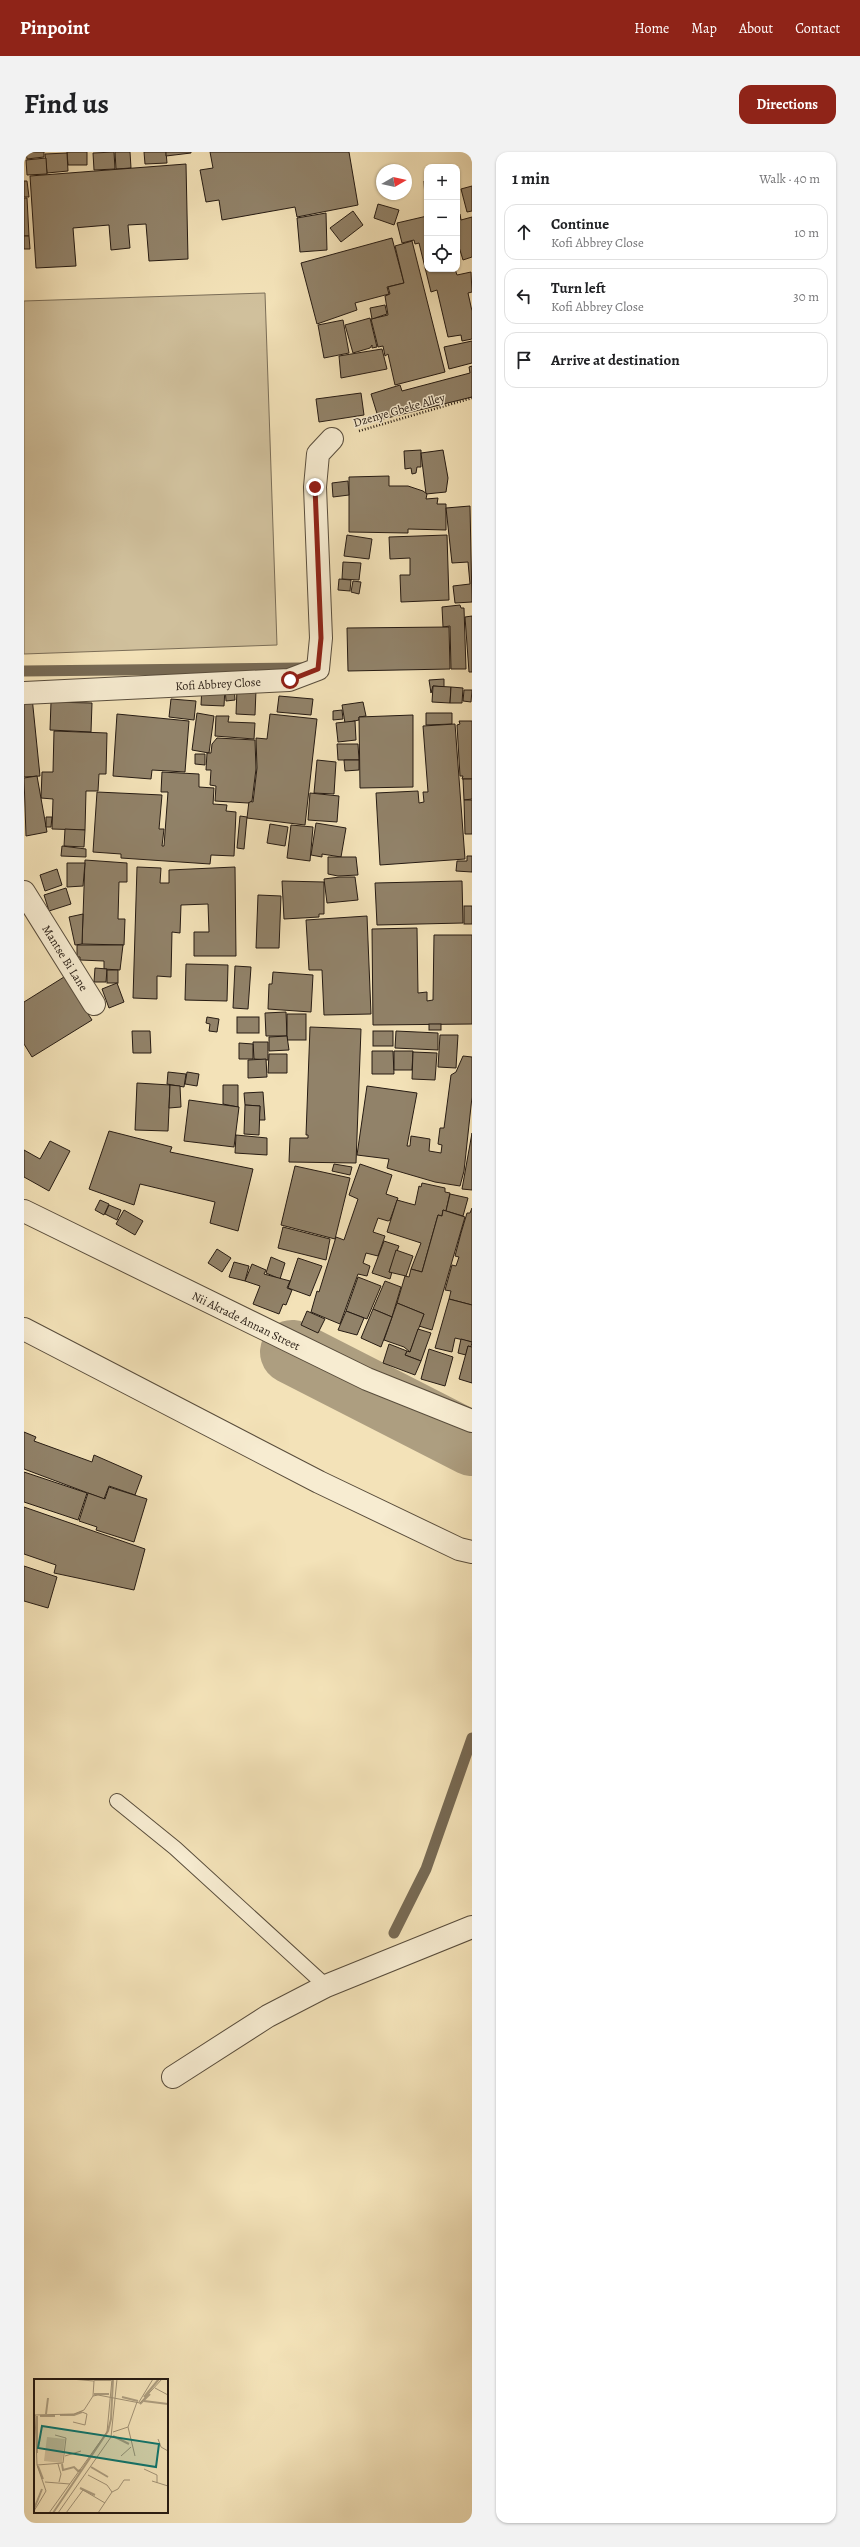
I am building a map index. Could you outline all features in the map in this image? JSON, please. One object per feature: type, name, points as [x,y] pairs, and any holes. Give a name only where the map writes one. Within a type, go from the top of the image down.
[{"type":"street","name":"Kofi Abbrey Close","points":[[24,693],[290,680],[318,669],[321,638],[315,487],[318,454],[332,439]]},
{"type":"street","name":"Mantse Bi Lane","points":[[24,892],[94,1004]]},
{"type":"street","name":"Nii Akrade Annan Street","points":[[24,1211],[367,1379],[472,1421]]},
{"type":"street","points":[[24,1329],[320,1482],[459,1549],[472,1552]]},
{"type":"street","points":[[173,2077],[268,2016],[326,1986],[472,1927]]},
{"type":"lane","points":[[117,1801],[175,1848],[326,1986]]},
{"type":"path","name":"Dzenye Gbeke Alley","points":[[332,439],[472,398]]},
{"type":"shaded area","points":[[265,293],[277,645],[24,654],[24,301]]},
{"type":"building","points":[[26,152],[44,152],[44,157],[27,159]]},
{"type":"building","points":[[67,152],[87,152],[87,165],[68,165]]},
{"type":"building","points":[[114,152],[115,169],[94,170],[93,153]]},
{"type":"building","points":[[115,152],[130,152],[131,168],[116,169]]},
{"type":"building","points":[[144,152],[166,152],[167,163],[145,164]]},
{"type":"building","points":[[166,152],[191,152],[191,153],[166,156]]},
{"type":"building","points":[[210,152],[349,152],[358,205],[297,217],[295,207],[222,220],[219,200],[206,202],[200,170],[213,168]]},
{"type":"building","points":[[67,153],[68,171],[47,173],[45,154]]},
{"type":"building","points":[[46,158],[47,174],[27,175],[26,160]]},
{"type":"building","points":[[186,164],[188,259],[149,261],[146,224],[128,225],[130,248],[111,250],[109,225],[73,228],[76,266],[36,268],[30,176]]},
{"type":"building","points":[[24,181],[27,181],[29,197],[24,197]]},
{"type":"building","points":[[472,186],[472,211],[467,212],[461,189]]},
{"type":"building","points":[[24,198],[27,198],[29,236],[24,236]]},
{"type":"building","points":[[378,204],[399,210],[394,225],[374,218]]},
{"type":"building","points":[[353,211],[363,225],[341,242],[330,228]]},
{"type":"building","points":[[326,213],[327,250],[300,252],[297,218]]},
{"type":"building","points":[[460,214],[461,220],[472,217],[472,257],[463,260],[460,250]]},
{"type":"building","points":[[424,217],[424,263],[419,243],[415,244],[414,240],[402,243],[397,223]]},
{"type":"building","points":[[24,236],[29,236],[30,249],[24,249]]},
{"type":"building","points":[[392,238],[404,283],[387,287],[389,294],[355,303],[357,310],[317,324],[301,263]]},
{"type":"building","points":[[412,241],[445,372],[395,385],[388,354],[385,356],[383,346],[378,347],[371,319],[388,315],[385,296],[390,294],[388,287],[404,283],[395,246]]},
{"type":"building","points":[[426,272],[456,272],[457,275],[471,272],[472,292],[468,293],[472,311],[472,339],[462,341],[461,335],[448,337],[437,290],[431,292]]},
{"type":"building","points":[[385,305],[387,314],[372,319],[370,308]]},
{"type":"building","points":[[370,318],[377,347],[372,348],[372,345],[370,348],[353,353],[345,325]]},
{"type":"building","points":[[343,320],[349,353],[324,358],[318,325]]},
{"type":"building","points":[[472,341],[472,363],[449,369],[444,347]]},
{"type":"building","points":[[382,349],[387,369],[341,378],[339,356]]},
{"type":"building","points":[[472,366],[472,397],[379,420],[371,394],[400,385],[402,391],[470,373],[469,367]]},
{"type":"building","points":[[361,393],[364,415],[319,422],[316,399]]},
{"type":"building","points":[[421,450],[421,467],[417,467],[416,473],[412,474],[411,468],[405,469],[404,451]]},
{"type":"building","points":[[443,450],[448,478],[446,492],[426,494],[421,453]]},
{"type":"building","points":[[389,476],[389,486],[408,486],[423,491],[427,494],[426,499],[438,498],[437,504],[446,504],[446,530],[408,529],[408,533],[349,532],[349,477]]},
{"type":"building","points":[[348,481],[349,495],[333,497],[332,483]]},
{"type":"building","points":[[470,506],[472,602],[455,603],[453,586],[470,584],[468,562],[452,563],[446,508]]},
{"type":"building","points":[[347,535],[372,539],[369,559],[344,556]]},
{"type":"building","points":[[447,535],[449,600],[401,602],[400,575],[410,575],[410,558],[390,559],[389,537]]},
{"type":"building","points":[[343,562],[361,563],[359,580],[342,579]]},
{"type":"building","points":[[339,579],[351,580],[350,591],[338,590]]},
{"type":"building","points":[[353,581],[361,582],[359,594],[351,592]]},
{"type":"building","points":[[460,605],[461,608],[464,608],[466,669],[451,669],[450,626],[443,627],[442,607]]},
{"type":"building","points":[[472,616],[472,672],[469,672],[465,617]]},
{"type":"building","points":[[449,627],[450,669],[348,671],[347,628]]},
{"type":"building","points":[[444,679],[444,687],[433,686],[431,693],[429,680]]},
{"type":"building","points":[[202,686],[225,688],[224,706],[201,705]]},
{"type":"building","points":[[234,686],[235,700],[226,701],[225,687]]},
{"type":"building","points":[[433,686],[451,687],[450,703],[432,702]]},
{"type":"building","points":[[451,687],[463,688],[462,703],[450,703]]},
{"type":"building","points":[[237,689],[256,690],[255,715],[236,714]]},
{"type":"building","points":[[464,690],[472,690],[471,702],[463,701]]},
{"type":"building","points":[[279,696],[313,699],[311,715],[277,712]]},
{"type":"building","points":[[32,697],[40,776],[24,777],[24,698]]},
{"type":"building","points":[[171,699],[196,701],[194,720],[169,717]]},
{"type":"building","points":[[51,702],[92,703],[91,732],[50,730]]},
{"type":"building","points":[[363,702],[366,716],[359,717],[359,720],[345,723],[342,705]]},
{"type":"building","points":[[342,710],[343,719],[333,720],[333,711]]},
{"type":"building","points":[[197,713],[214,716],[209,753],[192,750]]},
{"type":"building","points":[[426,713],[452,713],[452,724],[426,725]]},
{"type":"building","points":[[117,714],[189,721],[185,772],[152,770],[151,779],[113,776]]},
{"type":"building","points":[[270,714],[317,719],[305,825],[247,818],[249,801],[253,802],[257,768],[256,738],[267,739]]},
{"type":"building","points":[[413,715],[413,787],[360,788],[359,717]]},
{"type":"building","points":[[216,716],[229,716],[228,722],[255,723],[254,739],[215,736]]},
{"type":"building","points":[[355,721],[356,740],[338,742],[336,723]]},
{"type":"building","points":[[459,721],[472,721],[472,779],[462,779],[463,776],[460,776],[457,725],[460,724]]},
{"type":"building","points":[[455,724],[465,859],[380,865],[376,793],[418,791],[419,803],[424,802],[423,792],[428,792],[423,726]]},
{"type":"building","points":[[54,731],[107,733],[106,774],[99,774],[98,791],[86,791],[85,830],[52,829],[53,799],[41,798],[42,772],[53,772]]},
{"type":"building","points":[[217,738],[255,740],[256,769],[252,801],[248,803],[215,801],[216,786],[210,785],[211,770],[206,770],[207,753],[211,753],[212,744]]},
{"type":"building","points":[[337,744],[358,744],[359,760],[338,760]]},
{"type":"building","points":[[195,754],[205,754],[205,765],[195,764]]},
{"type":"building","points":[[317,760],[336,762],[334,794],[314,793]]},
{"type":"building","points":[[344,760],[359,760],[359,770],[345,771]]},
{"type":"building","points":[[162,772],[199,774],[199,787],[214,788],[213,804],[227,805],[226,811],[236,812],[234,856],[211,855],[210,864],[121,858],[121,854],[93,852],[97,792],[162,795],[159,829],[164,829],[162,846],[164,846],[168,792],[161,792]]},
{"type":"building","points":[[37,776],[47,832],[26,836],[24,778]]},
{"type":"building","points":[[463,779],[472,779],[472,799],[464,800]]},
{"type":"building","points":[[310,793],[339,796],[337,822],[308,820]]},
{"type":"building","points":[[464,800],[472,800],[472,834],[465,834]]},
{"type":"building","points":[[240,816],[247,817],[244,849],[237,848]]},
{"type":"building","points":[[46,817],[52,817],[51,827],[46,827]]},
{"type":"building","points":[[316,823],[346,828],[341,857],[322,854],[322,857],[311,855]]},
{"type":"building","points":[[270,824],[288,827],[285,846],[267,843]]},
{"type":"building","points":[[291,825],[313,827],[310,861],[287,858]]},
{"type":"building","points":[[65,829],[85,830],[84,847],[64,846]]},
{"type":"building","points":[[62,846],[86,849],[86,857],[61,856]]},
{"type":"building","points":[[467,856],[472,856],[472,872],[456,871],[457,861],[467,861]]},
{"type":"building","points":[[328,857],[356,857],[358,875],[338,876],[328,874]]},
{"type":"building","points":[[85,860],[127,863],[127,882],[119,882],[118,919],[125,919],[124,945],[82,944]]},
{"type":"building","points":[[67,863],[85,863],[83,886],[67,887]]},
{"type":"building","points":[[137,867],[161,868],[160,883],[169,883],[169,870],[235,867],[236,956],[194,956],[194,932],[209,932],[208,904],[181,905],[180,933],[172,932],[171,977],[157,976],[157,999],[133,998]]},
{"type":"building","points":[[57,869],[62,885],[45,891],[40,875]]},
{"type":"building","points":[[355,877],[358,900],[327,903],[324,879]]},
{"type":"building","points":[[282,881],[324,882],[324,914],[319,914],[319,917],[284,919]]},
{"type":"building","points":[[462,881],[463,923],[377,925],[375,883]]},
{"type":"building","points":[[66,888],[71,904],[49,911],[44,895]]},
{"type":"building","points":[[258,895],[281,896],[279,948],[256,948]]},
{"type":"building","points":[[464,906],[472,906],[472,924],[464,924]]},
{"type":"building","points":[[83,914],[82,944],[75,945],[69,917]]},
{"type":"building","points":[[367,916],[371,1014],[324,1015],[322,970],[309,970],[306,920]]},
{"type":"building","points":[[417,928],[418,993],[427,992],[427,1001],[433,1000],[434,935],[472,935],[472,1024],[373,1025],[372,929]]},
{"type":"building","points":[[77,945],[123,945],[120,970],[104,969],[104,961],[80,960],[80,957],[77,957]]},
{"type":"building","points":[[186,964],[228,965],[227,1001],[185,1000]]},
{"type":"building","points":[[235,966],[251,967],[248,1009],[233,1008]]},
{"type":"building","points":[[95,968],[107,969],[106,982],[94,982]]},
{"type":"building","points":[[107,970],[118,970],[118,983],[107,983]]},
{"type":"building","points":[[273,972],[313,975],[311,1012],[268,1009],[269,984],[272,984]]},
{"type":"building","points":[[64,977],[92,1020],[32,1057],[24,1044],[24,1002]]},
{"type":"building","points":[[117,983],[124,1002],[109,1008],[102,989]]},
{"type":"building","points":[[286,1012],[287,1036],[266,1036],[265,1013]]},
{"type":"building","points":[[287,1014],[306,1014],[306,1040],[287,1040]]},
{"type":"building","points":[[207,1017],[219,1019],[217,1032],[209,1031],[210,1024],[206,1023]]},
{"type":"building","points":[[237,1017],[259,1017],[259,1033],[237,1033]]},
{"type":"building","points":[[429,1024],[441,1024],[441,1030],[429,1030]]},
{"type":"building","points":[[310,1027],[361,1029],[356,1163],[289,1162],[290,1138],[308,1138],[308,1135],[306,1135]]},
{"type":"building","points":[[132,1031],[150,1031],[151,1053],[133,1053]]},
{"type":"building","points":[[373,1031],[393,1031],[393,1046],[373,1046]]},
{"type":"building","points":[[396,1031],[438,1033],[438,1050],[395,1048]]},
{"type":"building","points":[[440,1035],[458,1035],[456,1068],[438,1067]]},
{"type":"building","points":[[287,1036],[289,1050],[269,1051],[269,1037]]},
{"type":"building","points":[[253,1042],[268,1042],[268,1060],[254,1059]]},
{"type":"building","points":[[239,1043],[253,1044],[253,1059],[239,1059]]},
{"type":"building","points":[[372,1051],[393,1051],[394,1074],[372,1074]]},
{"type":"building","points":[[394,1051],[413,1051],[412,1070],[394,1070]]},
{"type":"building","points":[[413,1052],[437,1053],[435,1080],[412,1079]]},
{"type":"building","points":[[269,1054],[287,1054],[287,1073],[268,1073]]},
{"type":"building","points":[[463,1056],[472,1057],[472,1097],[464,1171],[460,1186],[435,1182],[387,1168],[389,1159],[357,1155],[367,1086],[417,1093],[407,1146],[410,1146],[411,1136],[430,1139],[429,1151],[441,1153],[442,1145],[438,1144],[440,1128],[444,1128],[451,1075],[456,1072]]},
{"type":"building","points":[[266,1059],[267,1077],[248,1078],[248,1060]]},
{"type":"building","points":[[168,1072],[186,1074],[184,1087],[167,1084]]},
{"type":"building","points":[[187,1072],[199,1074],[197,1086],[185,1084]]},
{"type":"building","points":[[137,1083],[170,1085],[168,1131],[135,1130]]},
{"type":"building","points":[[170,1085],[180,1086],[181,1107],[169,1108]]},
{"type":"building","points":[[223,1085],[238,1085],[238,1107],[223,1104]]},
{"type":"building","points":[[263,1092],[265,1120],[259,1120],[260,1106],[245,1105],[244,1093]]},
{"type":"building","points":[[189,1100],[239,1107],[234,1147],[184,1141]]},
{"type":"building","points":[[245,1105],[260,1106],[259,1135],[244,1134]]},
{"type":"building","points":[[109,1131],[172,1147],[170,1152],[253,1169],[238,1231],[210,1223],[215,1202],[140,1184],[134,1205],[89,1189]]},
{"type":"building","points":[[472,1133],[472,1190],[462,1189]]},
{"type":"building","points":[[236,1135],[267,1138],[267,1155],[235,1153]]},
{"type":"building","points":[[50,1141],[70,1151],[49,1191],[24,1177],[24,1150],[40,1159]]},
{"type":"building","points":[[334,1164],[352,1167],[350,1175],[332,1171]]},
{"type":"building","points":[[360,1164],[392,1175],[386,1194],[398,1198],[390,1220],[388,1221],[378,1218],[373,1232],[385,1236],[378,1256],[366,1253],[363,1263],[370,1266],[367,1276],[358,1274],[340,1324],[311,1312],[317,1291],[319,1292],[336,1237],[344,1240],[358,1199],[349,1195]]},
{"type":"building","points":[[295,1166],[350,1178],[335,1239],[281,1225]]},
{"type":"building","points":[[422,1183],[445,1188],[445,1192],[450,1193],[446,1211],[443,1210],[442,1216],[438,1215],[422,1272],[411,1269],[421,1243],[387,1232],[397,1200],[415,1205],[419,1186],[421,1187]]},
{"type":"building","points":[[450,1194],[468,1198],[463,1216],[446,1211]]},
{"type":"building","points":[[100,1200],[109,1204],[104,1215],[95,1210]]},
{"type":"building","points":[[109,1205],[121,1210],[117,1220],[105,1214]]},
{"type":"building","points":[[472,1208],[472,1305],[449,1299],[451,1291],[445,1290],[452,1265],[456,1266],[459,1257],[455,1256],[467,1213],[470,1213]]},
{"type":"building","points":[[124,1210],[143,1221],[135,1235],[116,1224]]},
{"type":"building","points":[[443,1210],[465,1217],[432,1330],[419,1326],[424,1314],[397,1303],[405,1276],[409,1277],[411,1269],[422,1272],[438,1215],[442,1216]]},
{"type":"building","points":[[283,1227],[330,1239],[326,1260],[278,1248]]},
{"type":"building","points":[[384,1241],[399,1246],[389,1272],[392,1272],[390,1279],[372,1273]]},
{"type":"building","points":[[217,1249],[231,1258],[222,1272],[208,1263]]},
{"type":"building","points":[[396,1250],[413,1256],[406,1276],[389,1272]]},
{"type":"building","points":[[271,1257],[285,1263],[280,1279],[266,1273]]},
{"type":"building","points":[[298,1258],[322,1266],[310,1296],[288,1288]]},
{"type":"building","points":[[234,1262],[249,1266],[245,1281],[229,1277]]},
{"type":"building","points":[[252,1264],[266,1270],[264,1274],[290,1281],[287,1288],[292,1290],[286,1305],[283,1304],[279,1314],[253,1304],[260,1286],[245,1281]]},
{"type":"building","points":[[358,1277],[381,1286],[367,1319],[346,1311]]},
{"type":"building","points":[[385,1281],[401,1287],[392,1317],[373,1309]]},
{"type":"building","points":[[449,1299],[472,1305],[472,1342],[455,1338],[452,1352],[435,1348]]},
{"type":"building","points":[[397,1303],[424,1314],[410,1352],[404,1347],[384,1340]]},
{"type":"building","points":[[373,1309],[392,1317],[381,1347],[361,1338]]},
{"type":"building","points":[[307,1311],[325,1319],[318,1333],[301,1325]]},
{"type":"building","points":[[346,1311],[364,1318],[357,1335],[338,1330]]},
{"type":"building","points":[[418,1329],[431,1333],[421,1361],[405,1355],[407,1351],[410,1352]]},
{"type":"building","points":[[461,1339],[472,1342],[471,1347],[468,1346],[466,1355],[458,1353]]},
{"type":"building","points":[[389,1344],[407,1351],[405,1355],[421,1361],[415,1375],[383,1363]]},
{"type":"building","points":[[468,1346],[472,1347],[472,1383],[459,1379]]},
{"type":"building","points":[[429,1349],[453,1357],[445,1386],[421,1379]]},
{"type":"building","points":[[24,1432],[36,1437],[34,1441],[92,1462],[94,1455],[142,1476],[135,1495],[109,1486],[104,1499],[24,1469]]},
{"type":"building","points":[[24,1472],[87,1493],[78,1520],[24,1502]]},
{"type":"building","points":[[109,1487],[147,1499],[134,1542],[96,1530],[97,1527],[79,1521],[88,1493],[105,1499]]},
{"type":"building","points":[[24,1507],[145,1549],[134,1590],[54,1573],[56,1565],[24,1554]]},
{"type":"building","points":[[24,1566],[57,1577],[48,1608],[24,1601]]},
{"type":"waterway","points":[[24,671],[303,668]]},
{"type":"waterway","points":[[292,1352],[472,1444]]},
{"type":"waterway","points":[[394,1933],[426,1869],[472,1738]]},
{"type":"route","points":[[290,680],[318,669],[321,638],[315,487]]}]
